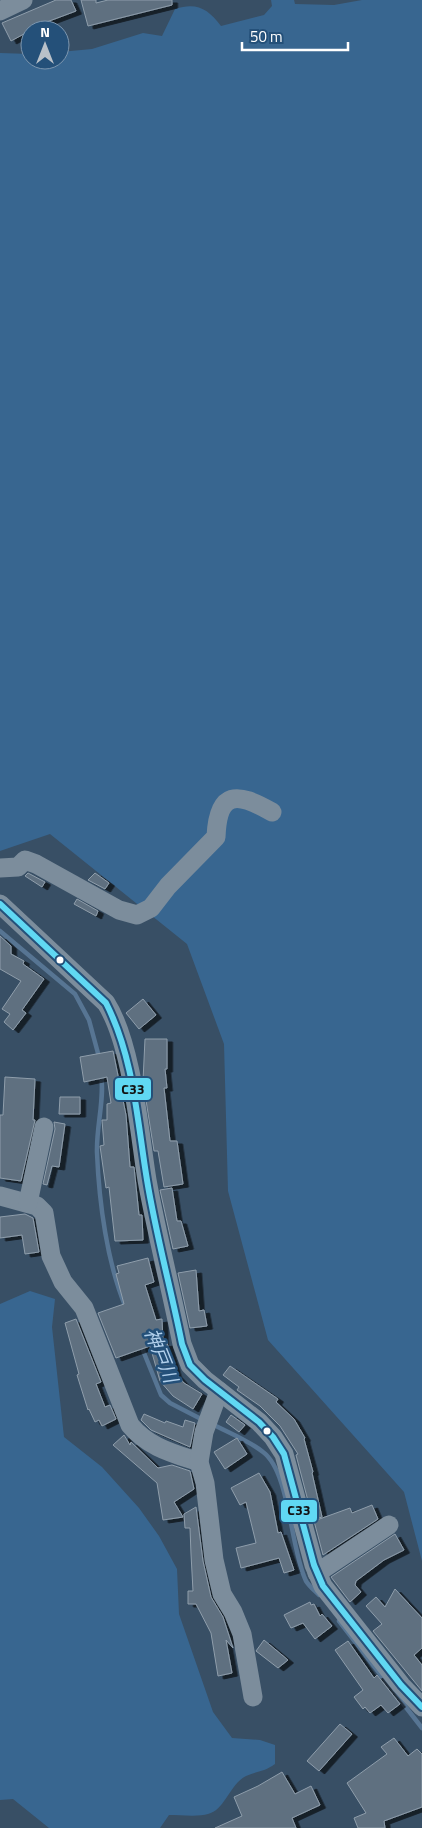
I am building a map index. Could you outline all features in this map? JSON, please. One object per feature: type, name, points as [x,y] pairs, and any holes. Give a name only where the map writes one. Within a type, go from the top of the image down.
[{"type":"street","points":[[0,11],[23,0]]},
{"type":"street","points":[[0,868],[18,867],[25,860],[36,864],[119,910],[137,915],[151,908],[168,886],[216,837],[217,814],[224,803],[237,797],[255,802],[272,812]]},
{"type":"street","points":[[0,904],[106,1002],[115,1017],[135,1104],[148,1182],[182,1344],[190,1365],[259,1422],[273,1437],[284,1454],[317,1573],[323,1586],[401,1685],[422,1707]]},
{"type":"street","points":[[28,1203],[44,1127]]},
{"type":"street","points":[[0,1196],[41,1208],[44,1213],[52,1256],[62,1282],[84,1308],[130,1425],[139,1437],[152,1446],[199,1462]]},
{"type":"street","points":[[220,1391],[204,1432],[199,1462],[204,1483],[214,1560],[222,1594],[233,1612],[242,1634],[253,1697]]},
{"type":"street","points":[[317,1573],[389,1525]]},
{"type":"shaded area","points":[[271,0],[294,0],[295,4],[334,5],[362,0],[422,0],[422,1561],[404,1492],[268,1340],[228,1191],[224,1044],[187,944],[50,834],[0,851],[0,53],[20,54],[20,70],[70,70],[70,51],[92,49],[143,33],[162,36],[175,9],[190,6],[201,8],[207,11],[221,26],[264,15],[272,6]]},
{"type":"shaded area","points":[[30,1291],[55,1299],[52,1327],[64,1437],[102,1467],[139,1508],[159,1536],[177,1569],[179,1614],[213,1712],[232,1738],[260,1740],[275,1745],[275,1764],[240,1780],[214,1812],[200,1815],[169,1815],[160,1828],[49,1828],[13,1799],[0,1800],[0,1304]]},
{"type":"building","points":[[56,0],[71,0],[76,11],[52,20],[20,20],[20,36],[11,41],[2,23]]},
{"type":"building","points":[[81,0],[96,0],[96,3],[108,0],[172,0],[172,5],[88,26]]},
{"type":"building","points":[[28,873],[45,882],[42,887],[25,876]]},
{"type":"building","points":[[95,873],[109,883],[105,889],[88,880]]},
{"type":"building","points":[[77,899],[98,911],[96,916],[74,904]]},
{"type":"building","points":[[0,936],[11,946],[11,954],[24,961],[23,964],[44,979],[22,1010],[26,1013],[13,1030],[4,1022],[10,1014],[2,1009],[21,981],[0,969]]},
{"type":"building","points":[[143,999],[156,1015],[139,1029],[126,1013]]},
{"type":"building","points":[[145,1039],[167,1039],[167,1069],[165,1069],[167,1088],[164,1088],[170,1141],[177,1141],[183,1184],[164,1187],[158,1151],[154,1151],[143,1081]]},
{"type":"building","points":[[113,1051],[126,1115],[130,1167],[134,1167],[139,1215],[142,1215],[143,1240],[115,1241],[109,1187],[106,1188],[100,1146],[104,1145],[102,1120],[107,1120],[107,1104],[111,1103],[107,1077],[84,1082],[80,1057]]},
{"type":"building","points":[[5,1077],[35,1079],[33,1120],[35,1120],[21,1181],[0,1178],[0,1115],[3,1115]]},
{"type":"building","points":[[60,1097],[80,1097],[80,1114],[59,1114]]},
{"type":"building","points":[[54,1122],[65,1124],[59,1167],[52,1166],[47,1185],[43,1184],[55,1129]]},
{"type":"building","points":[[172,1188],[177,1221],[181,1221],[188,1246],[173,1249],[160,1190]]},
{"type":"building","points":[[25,1214],[33,1218],[39,1252],[25,1254],[22,1235],[0,1238],[0,1217]]},
{"type":"building","points":[[148,1258],[154,1282],[145,1285],[156,1320],[162,1319],[163,1344],[167,1343],[176,1374],[184,1383],[202,1394],[193,1409],[173,1396],[160,1381],[150,1346],[116,1358],[98,1313],[124,1304],[116,1274],[119,1273],[117,1266]]},
{"type":"building","points":[[196,1270],[199,1311],[204,1310],[207,1326],[190,1328],[178,1273]]},
{"type":"building","points":[[76,1319],[101,1382],[96,1384],[105,1407],[110,1405],[116,1419],[102,1426],[99,1420],[95,1422],[88,1410],[77,1375],[79,1374],[65,1323]]},
{"type":"building","points":[[230,1366],[278,1399],[276,1402],[294,1419],[305,1438],[322,1517],[313,1520],[296,1455],[298,1454],[280,1426],[260,1406],[237,1390],[239,1387],[223,1375]]},
{"type":"building","points":[[144,1414],[165,1423],[166,1421],[183,1427],[185,1420],[195,1423],[190,1447],[151,1430],[141,1420]]},
{"type":"building","points":[[231,1415],[245,1425],[239,1432],[226,1422]]},
{"type":"building","points":[[124,1435],[130,1445],[131,1442],[158,1468],[172,1465],[190,1471],[194,1489],[174,1502],[183,1517],[163,1520],[157,1483],[113,1445]]},
{"type":"building","points":[[237,1438],[247,1454],[225,1469],[214,1452]]},
{"type":"building","points":[[259,1473],[270,1492],[278,1533],[281,1532],[294,1570],[284,1573],[279,1558],[241,1568],[236,1548],[256,1543],[246,1502],[240,1505],[231,1488]]},
{"type":"building","points":[[372,1505],[378,1519],[323,1555],[314,1521],[350,1508],[352,1513]]},
{"type":"building","points":[[196,1507],[203,1561],[211,1597],[223,1617],[233,1648],[226,1640],[232,1673],[218,1676],[211,1633],[196,1604],[188,1604],[188,1591],[193,1591],[190,1528],[185,1528],[184,1514]]},
{"type":"building","points":[[395,1534],[404,1550],[384,1560],[356,1581],[355,1585],[361,1592],[350,1602],[331,1577]]},
{"type":"building","points":[[395,1589],[422,1618],[422,1648],[414,1655],[422,1665],[422,1691],[373,1631],[382,1624],[366,1606],[376,1597],[385,1607]]},
{"type":"building","points":[[310,1602],[311,1605],[314,1604],[320,1616],[322,1614],[332,1626],[315,1639],[303,1623],[291,1628],[284,1615]]},
{"type":"building","points":[[264,1640],[288,1660],[278,1668],[256,1651]]},
{"type":"building","points":[[348,1641],[374,1678],[377,1675],[400,1704],[388,1713],[381,1705],[370,1713],[365,1707],[363,1709],[354,1697],[363,1690],[335,1650]]},
{"type":"building","points":[[340,1724],[352,1734],[319,1771],[307,1761]]},
{"type":"building","points":[[394,1738],[408,1756],[417,1749],[422,1754],[422,1807],[384,1821],[385,1828],[358,1828],[354,1818],[366,1813],[347,1783],[387,1754],[381,1747]]},
{"type":"building","points":[[282,1772],[295,1794],[311,1786],[320,1805],[292,1818],[296,1828],[215,1828],[242,1816],[234,1797]]},
{"type":"waterway","name":"神戸川","points":[[0,931],[75,994],[89,1020],[99,1057]]},
{"type":"waterway","name":"神戸川","points":[[101,1073],[102,1093],[97,1143],[100,1192],[109,1252],[126,1308]]},
{"type":"waterway","name":"神戸川","points":[[140,1343],[161,1395],[170,1403],[203,1420]]},
{"type":"waterway","name":"神戸川","points":[[212,1424],[251,1444],[263,1452],[272,1462],[284,1493],[301,1567],[306,1581],[319,1595]]},
{"type":"waterway","name":"神戸川","points":[[339,1621],[422,1728]]},
{"type":"transit line","name":"C33","points":[[0,904],[106,1003],[123,1045],[129,1067],[155,1221],[182,1344],[190,1365],[205,1380],[259,1422],[273,1437],[284,1454],[314,1565],[323,1586],[401,1685],[422,1707]]}]
